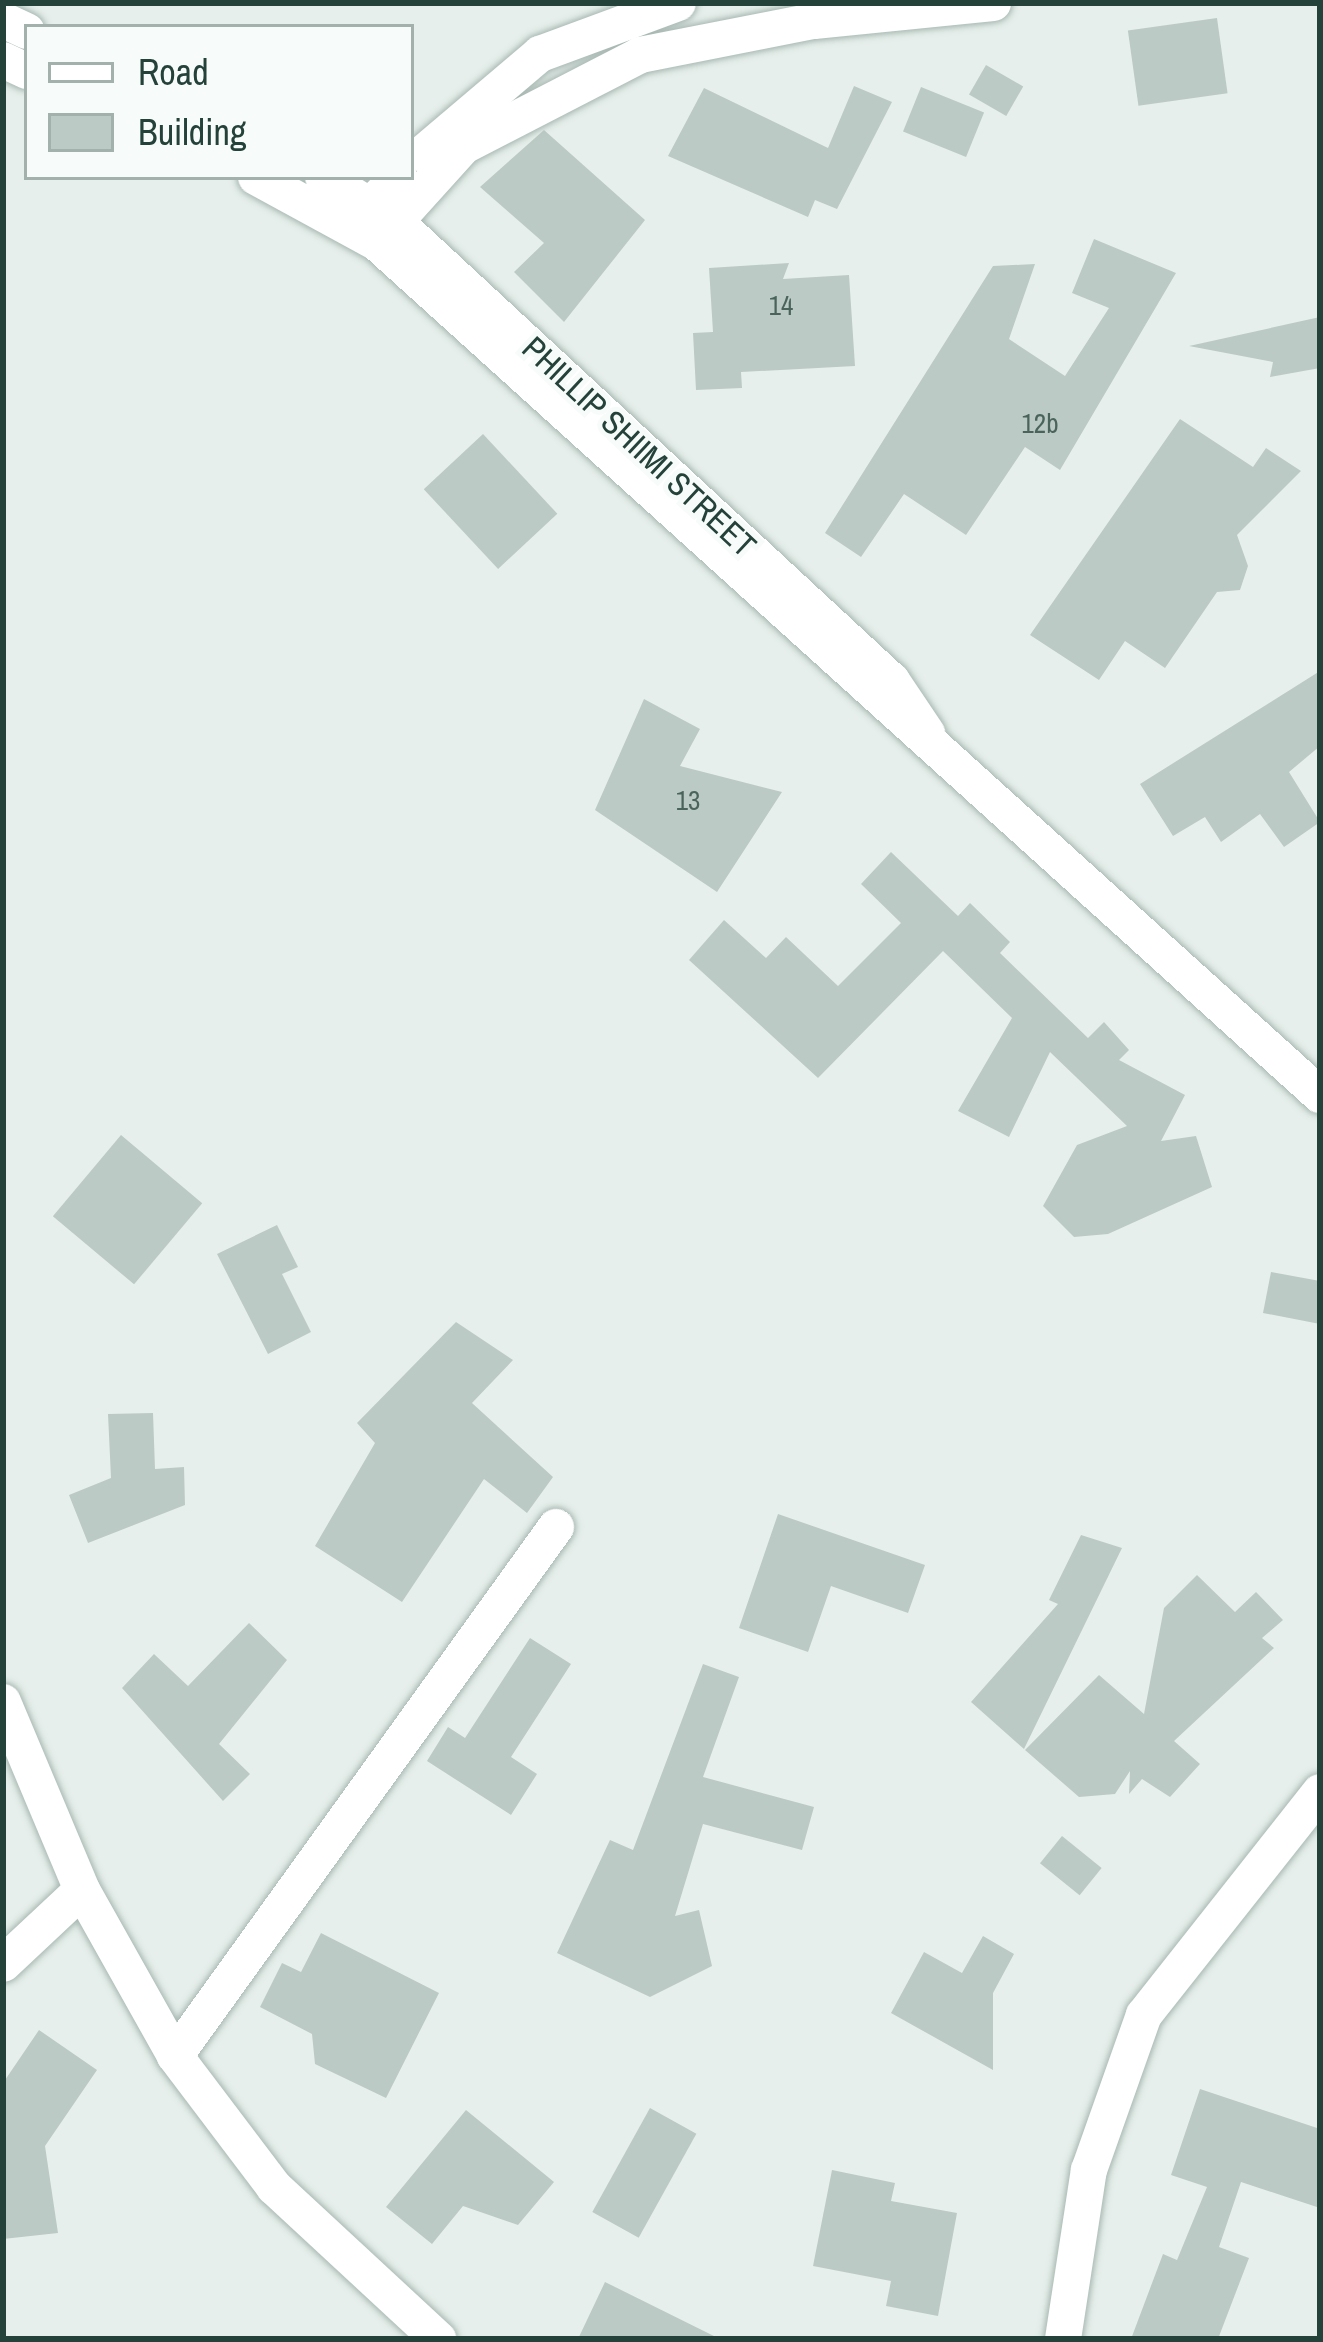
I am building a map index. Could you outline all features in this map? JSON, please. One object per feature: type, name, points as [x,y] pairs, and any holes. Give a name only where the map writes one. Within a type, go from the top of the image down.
[{"type":"street","points":[[414,162],[540,54],[678,3]]},
{"type":"street","points":[[373,223],[464,146],[640,55],[704,37],[993,3]]},
{"type":"street","name":"PHILLIP SHIIMI STREET","points":[[264,180],[373,223]]},
{"type":"street","name":"PHILLIP SHIIMI STREET","points":[[326,180],[892,681],[930,742],[1320,1095]]},
{"type":"street","points":[[373,223],[396,180]]},
{"type":"street","points":[[175,2056],[556,1527]]},
{"type":"street","points":[[3,1702],[82,1890],[175,2056],[274,2187],[438,2339]]},
{"type":"street","points":[[1063,2339],[1089,2170],[1144,2015],[1320,1792]]},
{"type":"street","points":[[3,1964],[82,1890]]},
{"type":"building","points":[[1217,18],[1228,93],[1138,106],[1128,31]]},
{"type":"building","points":[[986,65],[1023,86],[1006,116],[969,94]]},
{"type":"building","points":[[854,86],[892,102],[837,209],[815,200],[808,217],[668,156],[704,88],[828,148]]},
{"type":"building","points":[[921,87],[984,112],[966,157],[903,132]]},
{"type":"building","points":[[544,130],[645,220],[564,322],[514,272],[544,243],[480,187]]},
{"type":"building","points":[[1094,239],[1176,273],[1060,470],[1025,447],[966,535],[904,494],[861,557],[825,533],[993,266],[1035,264],[1009,339],[1065,376],[1109,308],[1072,293]]},
{"type":"building","points":[[789,263],[783,279],[849,275],[855,366],[741,372],[742,388],[696,390],[693,333],[713,332],[709,268]]},
{"type":"building","points":[[1320,317],[1320,368],[1270,377],[1273,362],[1189,346]]},
{"type":"building","points":[[1180,419],[1253,467],[1266,448],[1301,471],[1237,535],[1248,566],[1240,590],[1217,592],[1165,668],[1125,641],[1099,680],[1030,635]]},
{"type":"building","points":[[483,434],[557,514],[498,569],[424,489]]},
{"type":"building","points":[[1320,671],[1320,746],[1289,772],[1320,822],[1284,847],[1260,814],[1221,842],[1205,817],[1173,836],[1140,784]]},
{"type":"building","points":[[644,699],[700,729],[680,766],[782,792],[717,892],[595,810]]},
{"type":"building","points":[[891,852],[958,916],[970,903],[1010,942],[1000,953],[1088,1038],[1104,1022],[1129,1050],[1119,1060],[1185,1095],[1161,1141],[1196,1136],[1212,1187],[1108,1234],[1074,1237],[1043,1206],[1077,1145],[1127,1126],[1050,1052],[1009,1137],[958,1111],[1012,1018],[943,951],[818,1078],[689,960],[724,920],[766,958],[786,937],[838,986],[901,923],[861,884]]},
{"type":"building","points":[[121,1135],[202,1203],[134,1284],[53,1216]]},
{"type":"building","points":[[277,1225],[298,1267],[282,1274],[311,1332],[268,1354],[217,1254]]},
{"type":"building","points":[[1271,1272],[1320,1281],[1320,1324],[1263,1313]]},
{"type":"building","points":[[456,1322],[513,1360],[472,1403],[553,1477],[527,1513],[484,1479],[402,1602],[315,1546],[375,1443],[357,1423]]},
{"type":"building","points":[[153,1413],[155,1469],[184,1467],[185,1505],[88,1543],[69,1495],[111,1478],[108,1414]]},
{"type":"building","points":[[778,1514],[925,1565],[908,1613],[831,1586],[808,1652],[739,1628]]},
{"type":"building","points":[[1081,1535],[1122,1548],[1024,1749],[971,1702],[1058,1604],[1049,1600]]},
{"type":"building","points":[[1197,1575],[1235,1612],[1256,1592],[1283,1620],[1262,1638],[1274,1648],[1174,1741],[1200,1764],[1170,1797],[1142,1779],[1129,1794],[1130,1771],[1115,1794],[1079,1797],[1025,1750],[1099,1675],[1144,1714],[1164,1608]]},
{"type":"building","points":[[249,1623],[287,1660],[219,1744],[250,1774],[223,1801],[122,1688],[154,1654],[188,1686]]},
{"type":"building","points":[[530,1638],[571,1664],[511,1757],[537,1774],[511,1815],[427,1761],[448,1727],[465,1738]]},
{"type":"building","points":[[703,1664],[739,1677],[703,1777],[814,1807],[802,1850],[703,1824],[675,1916],[699,1910],[712,1966],[650,1997],[557,1953],[610,1840],[633,1850]]},
{"type":"building","points":[[1062,1836],[1102,1868],[1080,1895],[1040,1863]]},
{"type":"building","points":[[321,1933],[439,1993],[386,2098],[315,2064],[312,2034],[260,2007],[282,1963],[301,1972]]},
{"type":"building","points":[[983,1936],[1014,1954],[993,1993],[993,2070],[891,2013],[924,1952],[962,1973]]},
{"type":"building","points":[[39,2030],[97,2070],[45,2146],[58,2233],[3,2239],[3,2083]]},
{"type":"building","points":[[1200,2089],[1320,2129],[1320,2208],[1241,2182],[1219,2247],[1249,2258],[1218,2339],[1131,2339],[1163,2254],[1177,2260],[1207,2187],[1171,2175]]},
{"type":"building","points":[[650,2108],[696,2134],[639,2238],[592,2212]]},
{"type":"building","points":[[466,2110],[554,2182],[518,2225],[463,2206],[432,2244],[386,2207]]},
{"type":"building","points":[[832,2170],[895,2183],[891,2201],[957,2213],[938,2316],[886,2306],[891,2281],[813,2266]]},
{"type":"building","points":[[605,2282],[720,2339],[578,2339]]}]
